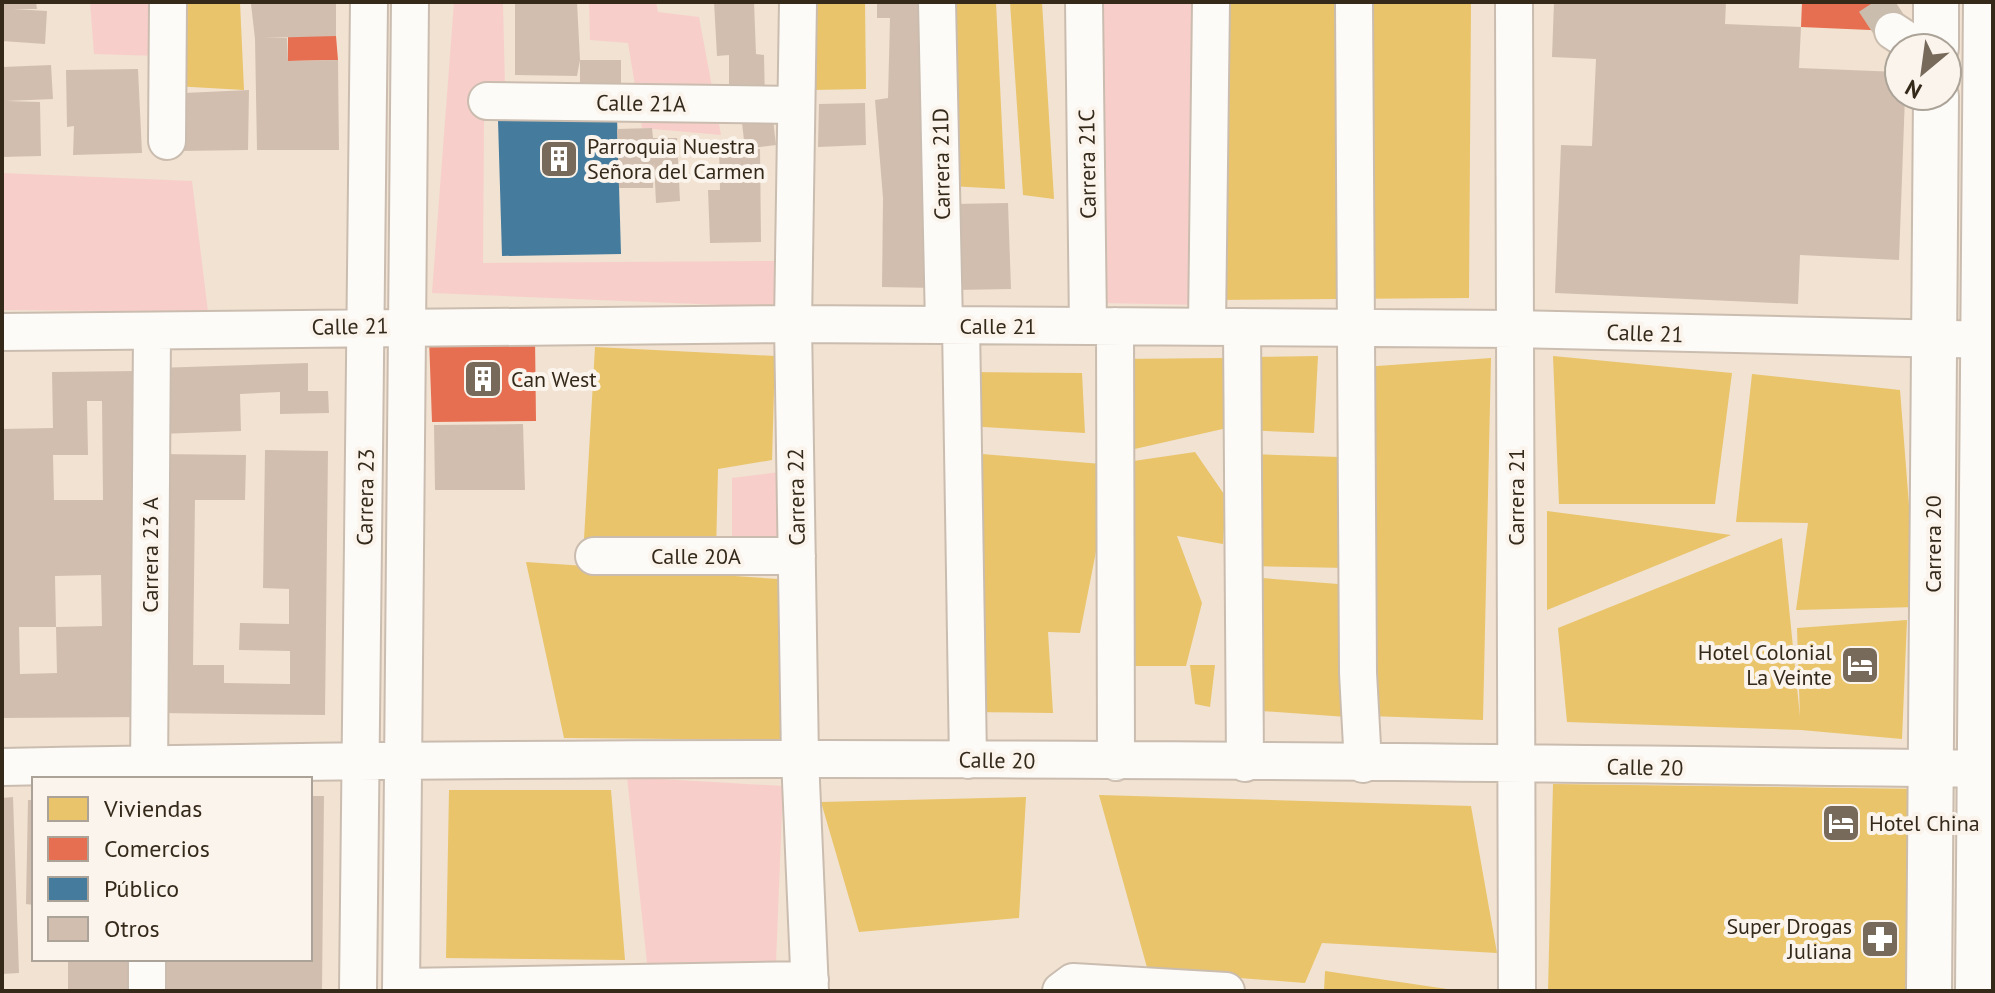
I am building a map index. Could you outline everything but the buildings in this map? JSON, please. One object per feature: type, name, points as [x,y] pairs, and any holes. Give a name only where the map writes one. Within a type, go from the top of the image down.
[{"type":"main road","points":[[1936,2],[1936,32]]},
{"type":"main road","points":[[1978,991],[1987,769],[1986,2]]},
{"type":"main road","name":"Carrera 20","points":[[1929,991],[1936,112]]},
{"type":"street","points":[[167,141],[168,2]]},
{"type":"street","name":"Carrera 23","points":[[358,991],[363,760],[369,2]]},
{"type":"street","name":"Carrera 23","points":[[401,989],[410,2]]},
{"type":"street","name":"Carrera 22","points":[[798,2],[793,324],[800,758],[810,986]]},
{"type":"street","name":"Carrera 21D","points":[[937,2],[953,325],[968,760]]},
{"type":"street","name":"Carrera 21C","points":[[1084,2],[1102,326],[1116,762]]},
{"type":"street","points":[[1207,327],[1211,2]]},
{"type":"street","points":[[1354,2],[1358,673],[1363,764]]},
{"type":"street","name":"Carrera 21","points":[[1514,2],[1517,991]]},
{"type":"street","name":"Calle 21A","points":[[487,101],[795,105]]},
{"type":"street","name":"Calle 21","points":[[2,332],[366,325],[793,324],[1515,329],[1934,341],[1988,339]]},
{"type":"street","points":[[1242,327],[1245,763]]},
{"type":"street","name":"Carrera 23 A","points":[[149,772],[152,331]]},
{"type":"street","name":"Calle 20A","points":[[594,556],[797,556]]},
{"type":"street","name":"Calle 20","points":[[2,767],[149,772],[402,759],[800,758],[1987,769]]},
{"type":"street","points":[[147,961],[147,991]]},
{"type":"street","points":[[1061,991],[1073,982],[1226,991]]},
{"type":"street","points":[[401,989],[810,986]]},
{"type":"shaded area","points":[[90,2],[162,2],[158,56],[94,54]]},
{"type":"shaded area","points":[[454,2],[503,2],[505,89],[484,122],[483,263],[776,261],[793,308],[432,293]]},
{"type":"shaded area","points":[[589,2],[656,2],[658,12],[699,17],[721,135],[642,128],[628,43],[590,40]]},
{"type":"shaded area","points":[[1094,2],[1199,2],[1201,305],[1101,303]]},
{"type":"shaded area","points":[[2,173],[192,181],[208,312],[2,310]]},
{"type":"shaded area","points":[[780,472],[782,562],[732,551],[732,478]]},
{"type":"shaded area","points":[[627,777],[783,786],[776,963],[647,963]]},
{"type":"tunnel","points":[[1874,2],[1893,31]]},
{"type":"place","name":"Parroquia Nuestra Señora del Carmen","points":[[559,159]]},
{"type":"place","name":"Can West","points":[[483,379]]},
{"type":"place","name":"Hotel Colonial La Veinte","points":[[1860,665]]},
{"type":"place","name":"Hotel China","points":[[1841,823]]},
{"type":"place","name":"Super Drogas Juliana","points":[[1880,939]]}]
